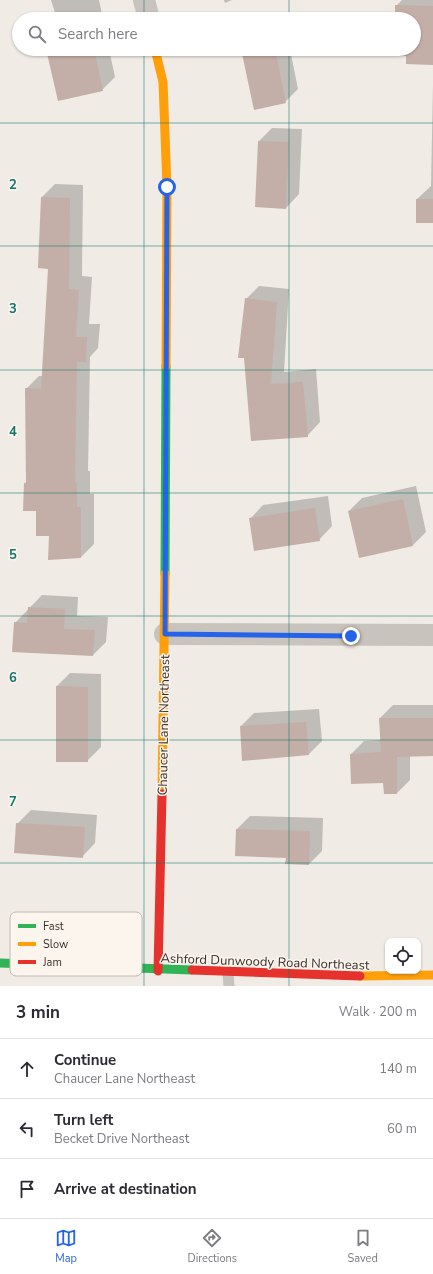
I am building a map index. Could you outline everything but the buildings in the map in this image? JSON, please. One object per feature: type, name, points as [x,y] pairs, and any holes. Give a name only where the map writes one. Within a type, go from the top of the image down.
[{"type":"street","points":[[144,0],[147,12]]},
{"type":"street","name":"Chaucer Lane Northeast","points":[[157,56],[163,82],[167,187],[165,634],[158,970]]},
{"type":"street","points":[[165,634],[242,636],[433,635]]},
{"type":"street","name":"Ashford Dunwoody Road Northeast","points":[[0,964],[10,964]]},
{"type":"street","name":"Ashford Dunwoody Road Northeast","points":[[142,969],[374,978],[433,975]]},
{"type":"lane","points":[[228,973],[229,986]]},
{"type":"traffic: fast","points":[[165,574],[166,366]]},
{"type":"traffic: fast","points":[[0,963],[10,963]]},
{"type":"traffic: fast","points":[[142,968],[192,970]]},
{"type":"traffic: slow","points":[[157,56],[163,82],[167,187],[166,366]]},
{"type":"traffic: slow","points":[[162,794],[165,574]]},
{"type":"traffic: slow","points":[[360,976],[433,975]]},
{"type":"traffic: jam","points":[[158,971],[162,794]]},
{"type":"traffic: jam","points":[[192,970],[360,976]]},
{"type":"route","points":[[167,187],[165,634],[351,636]]}]
